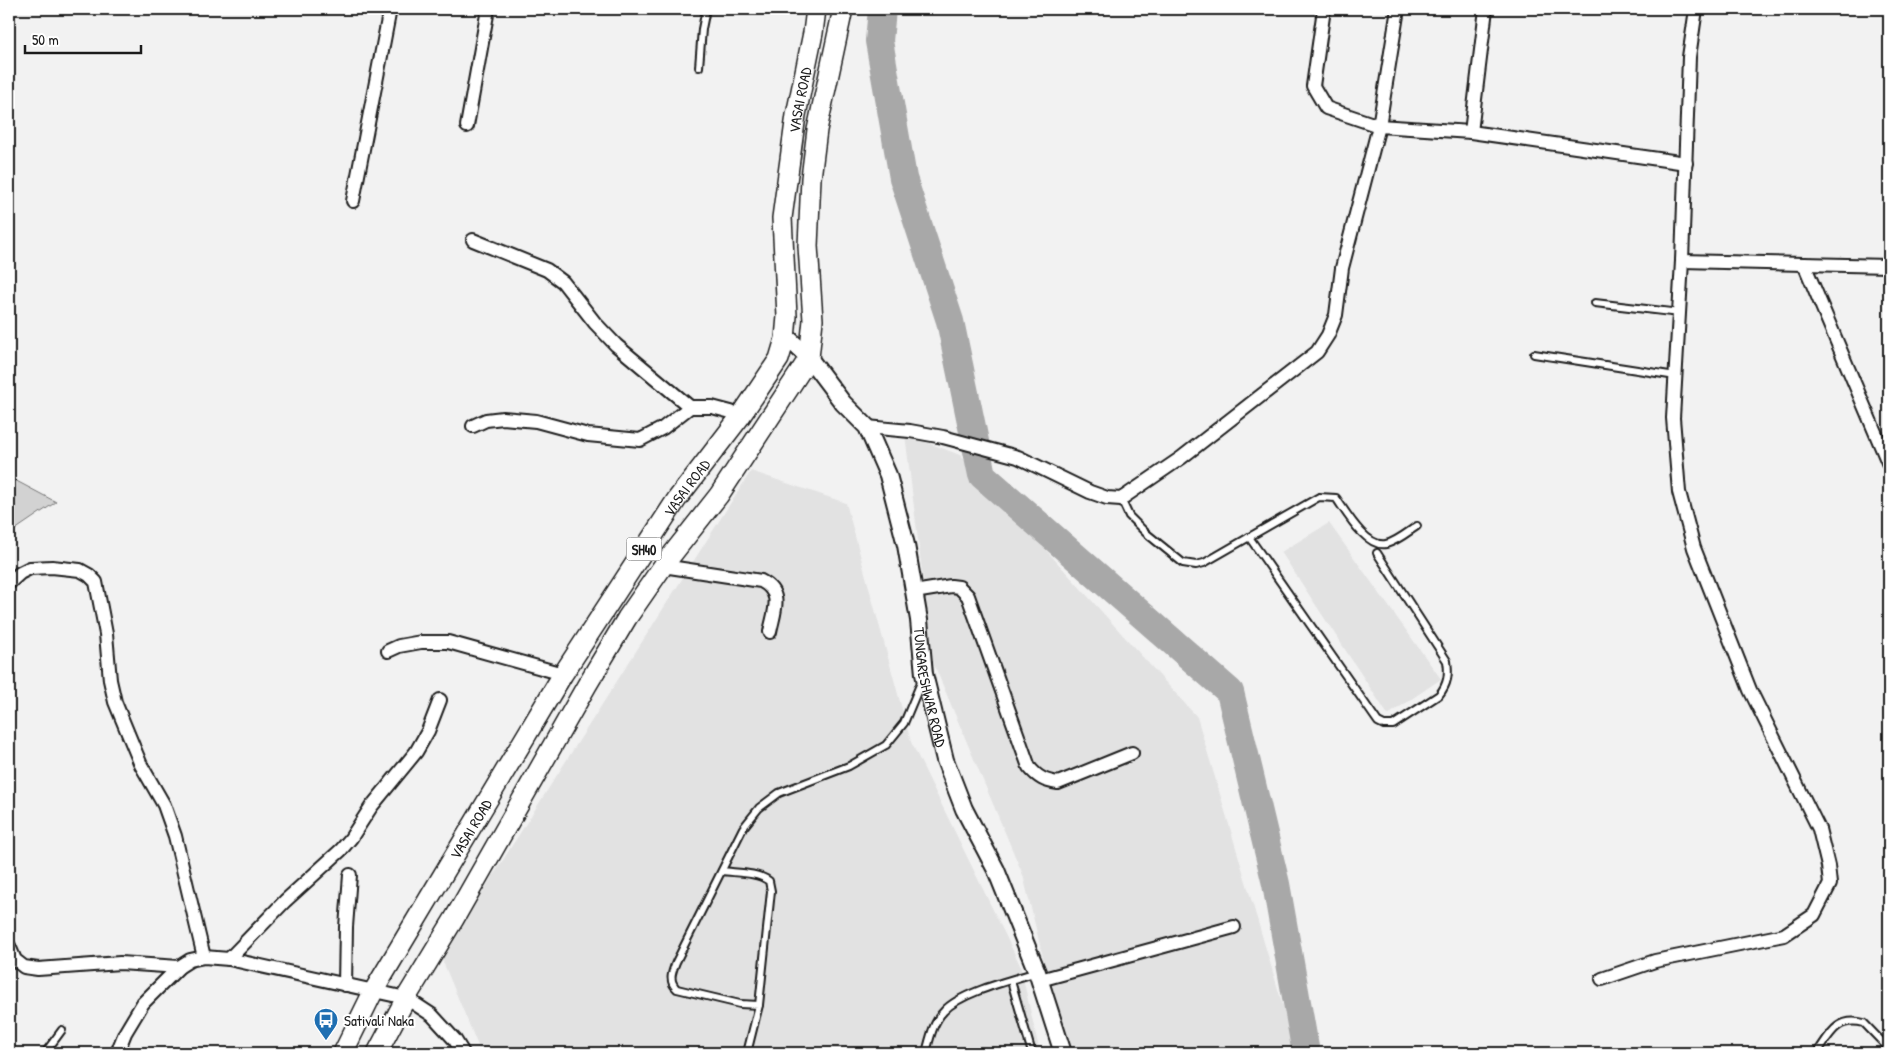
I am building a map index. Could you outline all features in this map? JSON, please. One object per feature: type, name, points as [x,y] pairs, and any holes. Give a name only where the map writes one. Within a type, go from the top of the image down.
[{"type":"main road","name":"VASAI ROAD","points":[[343,1053],[373,992],[563,674],[677,499],[740,417],[779,359],[786,336],[782,218],[796,115],[813,33],[816,9]]},
{"type":"main road","name":"VASAI ROAD","points":[[377,1053],[406,998],[454,919],[627,618],[663,566],[719,495],[809,358],[813,320],[808,246],[811,178],[817,130],[843,9]]},
{"type":"street","points":[[353,201],[390,9]]},
{"type":"street","points":[[467,126],[488,9]]},
{"type":"street","points":[[1324,9],[1313,86],[1326,108],[1379,126],[1470,132],[1686,163]]},
{"type":"street","points":[[867,427],[910,430],[1018,457],[1090,492],[1107,498],[1120,499],[1181,458],[1317,352],[1328,335],[1336,315],[1342,268],[1379,126],[1398,9]]},
{"type":"street","points":[[1470,132],[1486,9]]},
{"type":"street","points":[[1602,979],[1655,961],[1784,935],[1814,915],[1830,884],[1828,866],[1819,829],[1750,690],[1694,548],[1680,492],[1673,418],[1680,313],[1688,57],[1696,9]]},
{"type":"street","points":[[473,240],[547,270],[563,282],[595,324],[616,345],[690,407]]},
{"type":"street","points":[[1682,261],[1889,266]]},
{"type":"street","points":[[1804,264],[1889,465]]},
{"type":"street","name":"TUNGARESHWAR ROAD","points":[[786,336],[809,358],[843,403],[867,427],[888,475],[906,546],[919,620],[924,674],[945,760],[964,809],[996,870],[1039,976],[1063,1053]]},
{"type":"street","points":[[473,426],[486,420],[503,418],[536,421],[588,435],[640,440],[663,428],[690,407],[712,407],[731,412],[740,417]]},
{"type":"street","points":[[663,566],[761,581],[770,586],[775,592],[776,601],[770,632]]},
{"type":"street","points":[[9,583],[30,568],[52,567],[80,570],[89,574],[96,582],[106,634],[110,680],[115,702],[141,765],[164,805],[175,836],[204,957]]},
{"type":"street","points":[[914,592],[951,586],[959,587],[968,596],[1029,767],[1037,777],[1058,783],[1132,753]]},
{"type":"street","points":[[388,651],[400,646],[421,642],[448,642],[563,674]]},
{"type":"street","points":[[229,960],[285,901],[341,850],[351,838],[371,806],[416,752],[428,731],[440,700]]},
{"type":"street","points":[[345,986],[346,927],[350,875]]},
{"type":"street","points":[[1039,976],[1234,927]]},
{"type":"street","points":[[9,946],[14,960],[24,967],[38,969],[120,963],[179,967]]},
{"type":"street","points":[[117,1053],[125,1033],[143,1003],[179,967],[190,960],[204,957],[229,960],[406,998],[432,1015],[455,1040],[463,1053]]},
{"type":"lane","points":[[699,67],[702,29],[706,9]]},
{"type":"lane","points":[[1595,303],[1680,313]]},
{"type":"lane","points":[[1534,354],[1676,376]]},
{"type":"lane","points":[[1120,499],[1129,516],[1146,533],[1183,563],[1196,565],[1204,563],[1319,497],[1336,498],[1368,541],[1377,544],[1386,544],[1417,526]]},
{"type":"lane","points":[[1249,537],[1378,722],[1393,726],[1439,695],[1444,688],[1449,674],[1447,661],[1377,554]]},
{"type":"lane","points":[[758,1005],[740,1004],[677,989],[672,984],[671,976],[676,962],[743,828],[759,808],[779,793],[849,766],[886,745],[904,723],[924,674]]},
{"type":"lane","points":[[722,871],[765,878],[770,881],[771,891],[758,1005],[747,1053]]},
{"type":"lane","points":[[926,1053],[932,1029],[944,1010],[964,997],[1011,981],[1039,976]]},
{"type":"lane","points":[[1011,981],[1032,1053]]},
{"type":"lane","points":[[1816,1053],[1836,1026],[1847,1022],[1864,1023],[1889,1049]]},
{"type":"lane","points":[[45,1053],[62,1030]]},
{"type":"shaded area","points":[[905,434],[960,455],[1197,717],[1297,1053],[1066,1053],[1023,875],[933,662]]},
{"type":"shaded area","points":[[751,471],[846,503],[911,742],[1020,965],[1040,1053],[481,1053],[441,957]]},
{"type":"shaded area","points":[[9,477],[56,502],[9,534]]},
{"type":"shaded area","points":[[1329,523],[1441,679],[1388,715],[1281,552]]},
{"type":"waterway","points":[[882,9],[879,41],[903,178],[950,321],[982,475],[1230,692],[1276,884],[1306,1053]]},
{"type":"place","name":"Sativali Naka","points":[[326,1041]]}]
